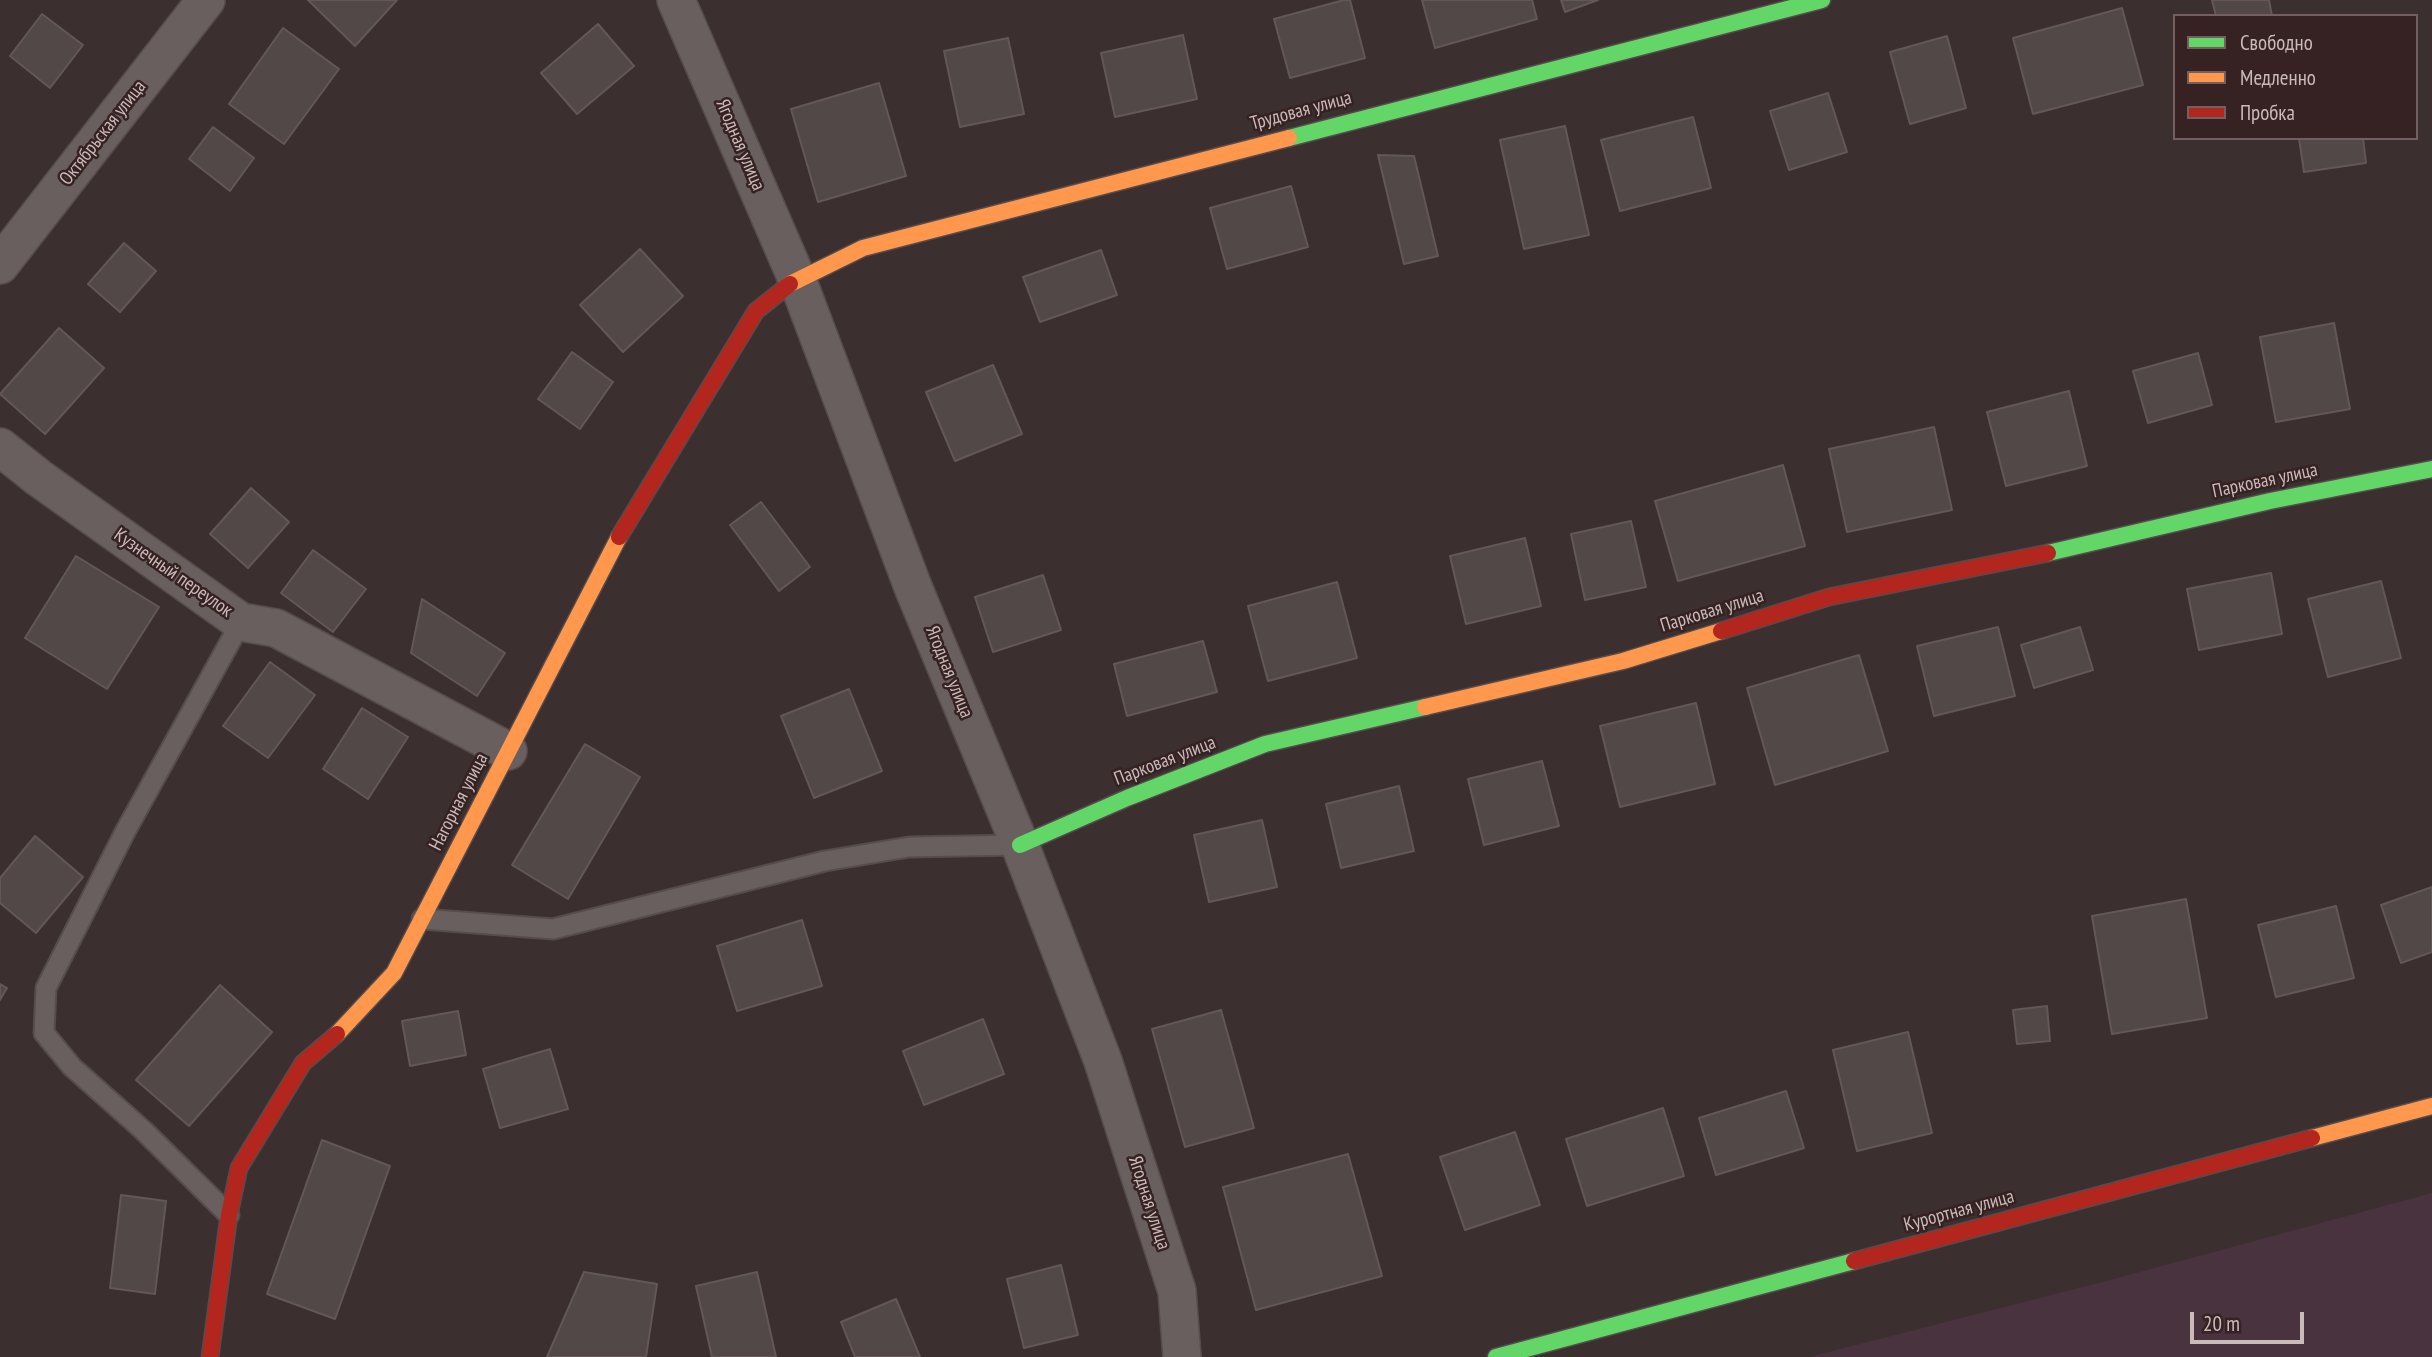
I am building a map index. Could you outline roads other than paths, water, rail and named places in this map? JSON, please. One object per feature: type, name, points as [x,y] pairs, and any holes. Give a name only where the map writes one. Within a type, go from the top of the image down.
[{"type":"street","name":"Октябрьская улица","points":[[0,265],[206,0]]},
{"type":"street","name":"Ягодная улица","points":[[676,0],[797,279],[914,587],[1020,845],[1103,1061],[1177,1291],[1182,1357]]},
{"type":"street","name":"Трудовая улица","points":[[797,279],[863,248],[1822,0]]},
{"type":"street","name":"Нагорная улица","points":[[209,1357],[229,1215],[239,1168],[303,1063],[351,1022],[394,973],[623,529],[756,311],[797,279]]},
{"type":"street","name":"Кузнечный переулок","points":[[0,447],[38,478],[241,622],[276,628],[508,751]]},
{"type":"street","name":"Парковая улица","points":[[1020,845],[1127,798],[1265,744],[1623,661],[1829,597],[1991,566],[2270,501],[2432,469]]},
{"type":"street","name":"Курортная улица","points":[[1496,1357],[2432,1106]]},
{"type":"lane","points":[[229,1215],[144,1131],[72,1067],[44,1033],[46,988],[125,832],[241,622]]},
{"type":"lane","points":[[422,919],[553,929],[825,861],[909,847],[1020,845]]}]
